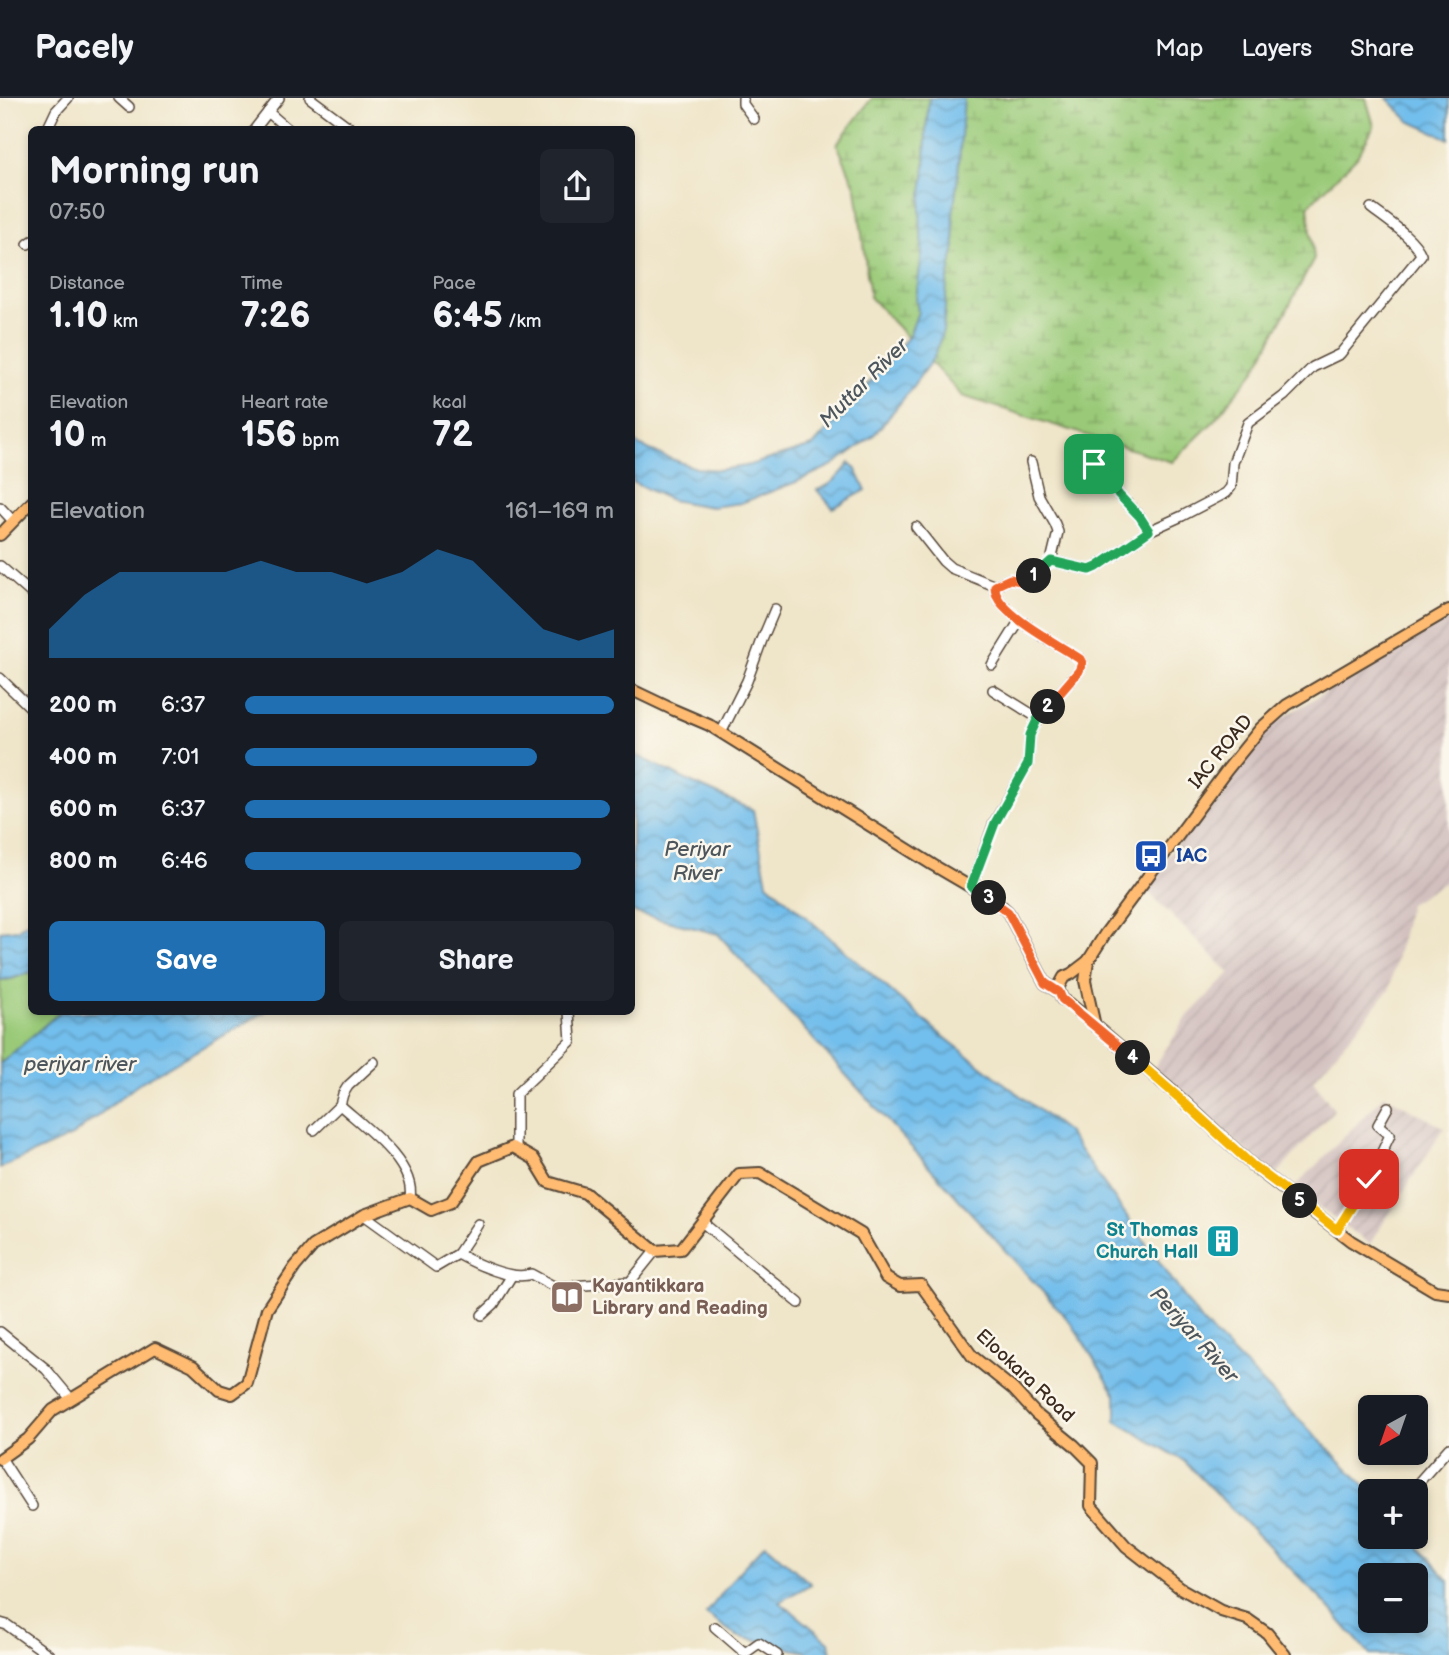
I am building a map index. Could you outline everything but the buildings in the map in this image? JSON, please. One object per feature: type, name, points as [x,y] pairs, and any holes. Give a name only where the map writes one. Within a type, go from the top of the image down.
[{"type":"main road","points":[[0,535],[28,506]]},
{"type":"main road","name":"IAC ROAD","points":[[1095,1026],[1086,987],[1088,961],[1121,912],[1261,728],[1287,705],[1449,610]]},
{"type":"main road","points":[[635,691],[709,725],[998,903],[1008,912],[1045,983],[1059,992]]},
{"type":"main road","points":[[1088,961],[1061,980],[1058,988],[1062,999],[1178,1097],[1252,1165],[1337,1230],[1435,1291],[1449,1293]]},
{"type":"main road","points":[[1069,1003],[1078,1002],[1085,997],[1086,987],[1079,975],[1071,974]]},
{"type":"main road","points":[[1,1458],[28,1439],[53,1410],[155,1348],[193,1366],[219,1390],[232,1394],[247,1383],[267,1310],[295,1267],[313,1246],[364,1215],[410,1198],[431,1210],[451,1202],[479,1161],[513,1147],[534,1158],[548,1182],[585,1193],[655,1251]]},
{"type":"main road","name":"Elookara Road","points":[[655,1251],[681,1249],[739,1174],[760,1173],[861,1234],[886,1278],[900,1286],[920,1285],[972,1356],[1092,1463],[1091,1506],[1126,1546],[1180,1588],[1220,1611],[1247,1619],[1267,1633],[1285,1655]]},
{"type":"street","points":[[49,126],[56,111],[68,98]]},
{"type":"street","points":[[119,98],[130,107]]},
{"type":"street","points":[[257,126],[279,98]]},
{"type":"street","points":[[310,98],[348,126]]},
{"type":"street","points":[[743,98],[743,104],[754,119]]},
{"type":"street","points":[[268,112],[284,126]]},
{"type":"street","points":[[1051,561],[1090,570],[1149,531],[1226,493],[1231,487],[1233,463],[1248,423],[1284,396],[1313,367],[1340,354],[1421,255],[1413,242],[1371,208]]},
{"type":"street","points":[[916,527],[951,568],[995,586],[1010,579],[1027,582],[1051,561],[1058,532],[1039,496],[1031,462]]},
{"type":"street","points":[[1094,464],[1149,531]]},
{"type":"street","points":[[0,507],[13,521]]},
{"type":"street","points":[[0,566],[28,590]]},
{"type":"street","points":[[971,887],[995,823],[1028,764],[1030,735],[1038,718],[1079,671],[1082,663],[1002,605],[995,593],[995,586]]},
{"type":"street","points":[[721,733],[747,681],[775,609]]},
{"type":"street","points":[[992,665],[1020,620]]},
{"type":"street","points":[[0,678],[28,705]]},
{"type":"street","points":[[993,691],[1038,718]]},
{"type":"street","points":[[516,1148],[516,1094],[571,1041],[569,1015]]},
{"type":"street","points":[[314,1130],[340,1105],[348,1086],[373,1062]]},
{"type":"street","points":[[340,1105],[392,1152],[409,1180],[410,1198]]},
{"type":"street","points":[[1337,1230],[1369,1179],[1390,1135],[1378,1125],[1388,1107]]},
{"type":"street","points":[[364,1215],[436,1267],[458,1254],[478,1224]]},
{"type":"street","points":[[702,1222],[799,1303]]},
{"type":"street","points":[[458,1254],[487,1268],[512,1275],[523,1277],[531,1274],[555,1287],[629,1282],[655,1251]]},
{"type":"street","points":[[482,1315],[494,1304],[512,1275]]},
{"type":"street","points":[[0,1332],[46,1369],[71,1399]]},
{"type":"street","points":[[1422,1479],[1449,1448]]},
{"type":"street","points":[[1,1458],[32,1506]]},
{"type":"street","points":[[0,1623],[7,1625],[49,1655]]},
{"type":"street","points":[[715,1627],[745,1653],[759,1643],[777,1655]]},
{"type":"shaded area","points":[[1449,618],[1449,880],[1409,904],[1389,990],[1313,1080],[1334,1110],[1276,1175],[1151,1072],[1188,1016],[1230,973],[1144,888],[1269,726]]},
{"type":"shaded area","points":[[1385,1095],[1444,1128],[1370,1244],[1293,1189]]},
{"type":"green space","points":[[872,98],[1366,98],[1374,126],[1357,157],[1308,206],[1314,259],[1255,370],[1211,424],[1172,462],[962,396],[870,297],[856,188],[837,144]]},
{"type":"green space","points":[[28,973],[28,1015],[57,1015],[0,1064],[0,980]]},
{"type":"water","points":[[929,98],[964,98],[953,215],[955,246],[947,285],[943,331],[934,357],[901,402],[873,436],[833,465],[741,503],[711,507],[671,500],[635,483],[635,443],[696,468],[719,470],[746,466],[813,446],[909,336],[918,312],[916,299],[922,252],[920,211]]},
{"type":"water","points":[[1387,98],[1449,98],[1449,139],[1409,121]]},
{"type":"water","points":[[850,463],[866,490],[833,508],[817,490],[832,482]]},
{"type":"water","name":"Periyar River","points":[[635,754],[753,810],[767,883],[939,1033],[1067,1132],[1202,1322],[1358,1479],[1358,1549],[1421,1549],[1449,1581],[1449,1655],[1370,1655],[1325,1603],[1184,1461],[1116,1421],[1116,1395],[1072,1324],[718,934],[635,913]]},
{"type":"water","points":[[28,922],[28,973],[0,980],[0,931],[18,929]]},
{"type":"water","name":"periyar river","points":[[57,1015],[260,1015],[141,1082],[72,1136],[0,1168],[0,1064]]},
{"type":"water","points":[[765,1544],[811,1584],[779,1602],[829,1642],[831,1655],[810,1655],[737,1636],[706,1614]]},
{"type":"place","name":"IAC","points":[[1151,856]]},
{"type":"place","name":"St Thomas Church Hall","points":[[1223,1241]]},
{"type":"place","name":"Kayantikkara Library and Reading","points":[[567,1297]]},
{"type":"route","points":[[1094,464],[1149,531],[1090,570],[1051,561],[1027,582],[1010,579],[995,586],[995,593],[1002,605],[1082,663],[1079,671],[1038,718],[1030,735],[1028,764],[995,823],[971,887],[1008,912],[1045,983],[1059,992],[1062,999],[1178,1097],[1252,1165],[1337,1230],[1369,1179]]},
{"type":"water label","name":"Muttar River","points":[[864,383]]}]
